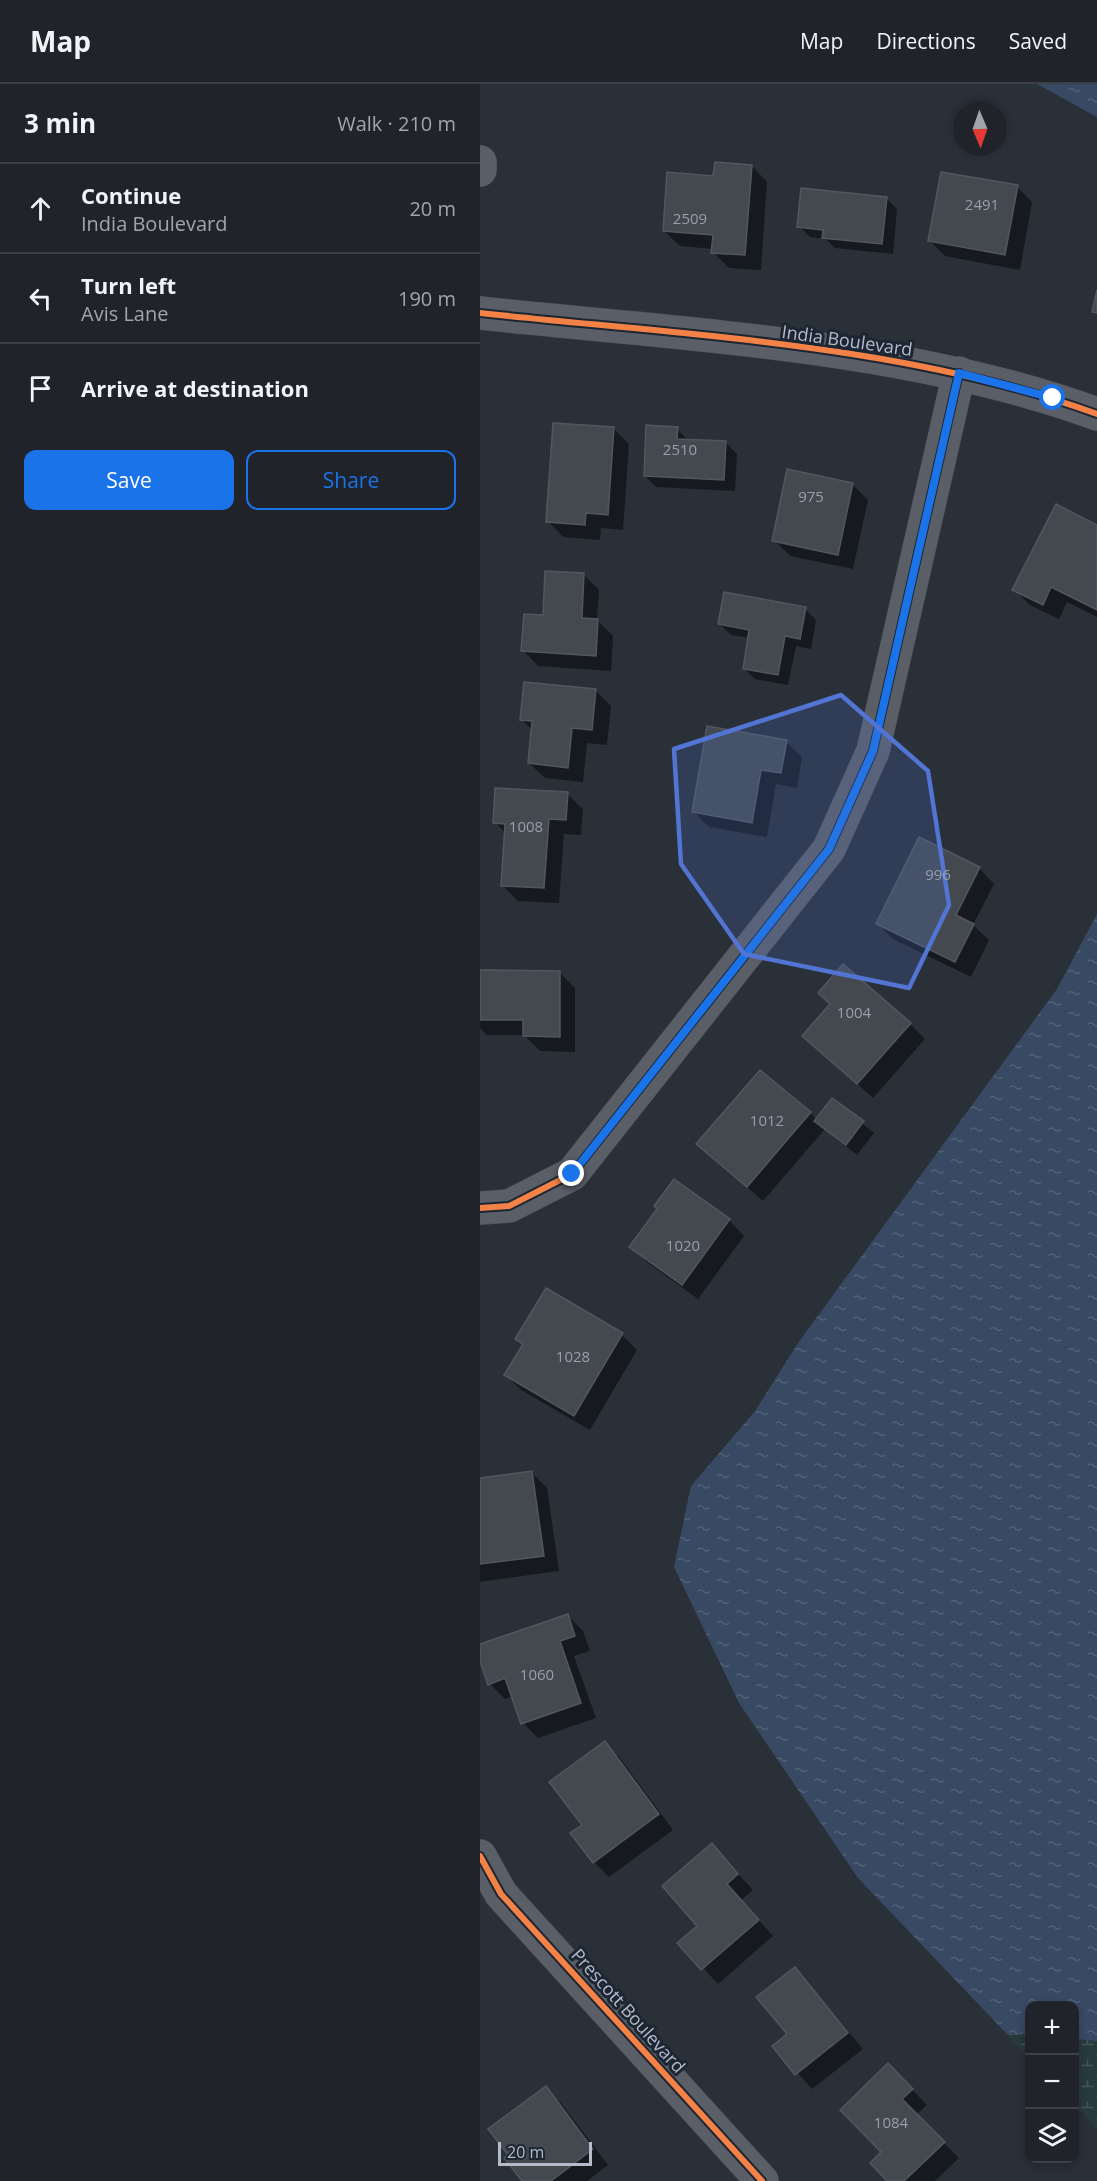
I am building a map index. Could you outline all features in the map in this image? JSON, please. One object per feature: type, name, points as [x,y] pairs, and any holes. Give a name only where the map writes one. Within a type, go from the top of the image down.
[{"type":"street","points":[[480,162],[480,170]]},
{"type":"street","name":"India Boulevard","points":[[480,313],[806,348],[959,373],[1053,398],[1097,414]]},
{"type":"street","points":[[480,1208],[509,1206],[572,1174],[829,849],[873,751],[959,373]]},
{"type":"street","name":"Prescott Boulevard","points":[[480,1856],[501,1893],[762,2181]]},
{"type":"highlighted area","points":[[841,695],[928,771],[949,905],[909,988],[744,954],[681,864],[674,749]]},
{"type":"green space","points":[[1006,2033],[1025,2035],[1025,2054]]},
{"type":"green space","points":[[1079,2039],[1097,2041],[1097,2129],[1079,2109]]},
{"type":"water","points":[[1037,84],[1097,84],[1097,117]]},
{"type":"water","points":[[1097,914],[1097,2041],[1079,2039],[1079,2001],[1025,2001],[1025,2035],[1006,2033],[858,1878],[739,1703],[674,1567],[691,1486],[755,1411],[798,1343],[1057,989]]},
{"type":"building","points":[[715,162],[752,165],[745,255],[711,253],[713,235],[663,231],[667,172],[713,176]]},
{"type":"building","points":[[941,172],[1018,185],[1005,255],[928,241]]},
{"type":"building","points":[[801,188],[887,197],[882,244],[822,238],[823,230],[797,227]]},
{"type":"building","points":[[1097,290],[1097,313],[1092,312]]},
{"type":"building","points":[[553,423],[614,427],[608,515],[586,513],[585,525],[546,522]]},
{"type":"building","points":[[646,425],[678,427],[677,439],[726,441],[724,480],[644,476]]},
{"type":"building","points":[[787,469],[853,483],[838,555],[772,541]]},
{"type":"building","points":[[1056,504],[1097,525],[1097,610],[1051,587],[1043,605],[1012,590]]},
{"type":"building","points":[[545,571],[584,573],[582,618],[598,619],[596,656],[521,651],[524,614],[543,615]]},
{"type":"building","points":[[724,592],[806,607],[800,639],[785,636],[778,675],[743,669],[749,630],[718,624]]},
{"type":"building","points":[[524,682],[596,689],[592,730],[572,728],[568,768],[528,763],[532,721],[520,720]]},
{"type":"building","points":[[707,726],[787,740],[781,773],[761,770],[752,823],[692,812]]},
{"type":"building","points":[[495,788],[568,792],[566,820],[549,819],[544,888],[501,886],[505,824],[493,823]]},
{"type":"building","points":[[919,837],[980,867],[956,915],[974,924],[955,962],[876,924]]},
{"type":"building","points":[[843,964],[911,1023],[857,1084],[802,1036],[830,1004],[818,993]]},
{"type":"building","points":[[480,970],[560,971],[560,1037],[523,1036],[523,1020],[480,1020]]},
{"type":"building","points":[[760,1070],[811,1112],[747,1187],[696,1144]]},
{"type":"building","points":[[832,1098],[864,1121],[846,1145],[814,1121]]},
{"type":"building","points":[[674,1179],[730,1219],[682,1285],[629,1247],[657,1209],[654,1206]]},
{"type":"building","points":[[546,1288],[623,1333],[574,1416],[504,1375],[523,1344],[515,1339]]},
{"type":"building","points":[[532,1471],[544,1556],[480,1564],[480,1478]]},
{"type":"building","points":[[568,1614],[575,1636],[560,1641],[581,1703],[521,1724],[505,1678],[488,1685],[480,1661],[480,1644]]},
{"type":"building","points":[[605,1741],[659,1814],[593,1863],[570,1833],[582,1825],[549,1782]]},
{"type":"building","points":[[712,1843],[738,1874],[727,1884],[759,1920],[701,1970],[677,1943],[697,1926],[662,1886]]},
{"type":"building","points":[[795,1967],[848,2033],[795,2075],[772,2046],[787,2034],[756,1997]]},
{"type":"building","points":[[888,2063],[913,2089],[902,2099],[945,2142],[904,2181],[887,2181],[870,2163],[881,2152],[840,2110]]},
{"type":"building","points":[[546,2086],[593,2149],[551,2181],[522,2181],[504,2158],[508,2155],[488,2129]]},
{"type":"cycle path","points":[[480,313],[714,336],[871,357],[1024,390],[1097,414]]},
{"type":"cycle path","points":[[480,1208],[509,1206],[572,1174],[829,849],[873,751],[959,373]]},
{"type":"cycle path","points":[[480,1856],[501,1894],[762,2181]]},
{"type":"route","points":[[572,1174],[829,849],[873,751],[959,373],[1053,398]]}]
